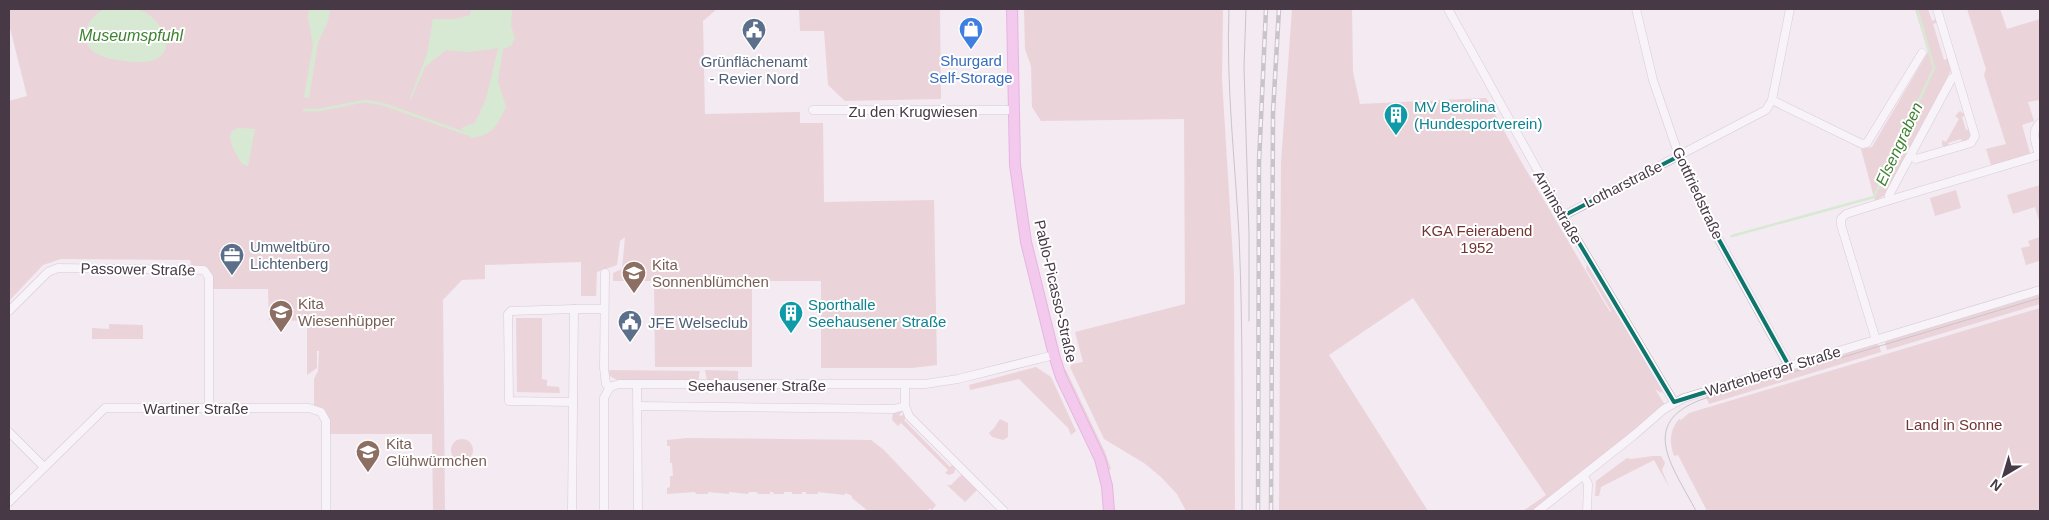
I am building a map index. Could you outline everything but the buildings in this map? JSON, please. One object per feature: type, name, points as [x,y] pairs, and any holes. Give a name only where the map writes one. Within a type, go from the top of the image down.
[{"type":"main road","name":"Pablo-Picasso-Straße","points":[[1012,9],[1015,165],[1025,234],[1032,270],[1054,355],[1061,377],[1100,459],[1107,486],[1109,511]]},
{"type":"street","name":"Arnimstraße","points":[[1448,9],[1563,216],[1674,402]]},
{"type":"street","name":"Gottfriedstraße","points":[[1636,9],[1653,80],[1679,156],[1718,238],[1788,366]]},
{"type":"street","points":[[1790,9],[1772,100],[1862,144],[1867,144],[1922,53]]},
{"type":"street","points":[[1911,156],[1916,159],[1972,143],[1975,136],[1937,9]]},
{"type":"street","points":[[1890,200],[1889,195],[1952,78],[1957,76]]},
{"type":"street","name":"Lotharstraße","points":[[1563,216],[1766,110],[1772,100]]},
{"type":"street","name":"Zu den Krugwiesen","points":[[813,110],[1013,110]]},
{"type":"street","points":[[1876,340],[1841,225],[1841,219],[1846,214],[2040,155],[2034,128],[2040,123]]},
{"type":"street","name":"Passower Straße","points":[[9,311],[48,272],[58,268],[204,270],[209,277],[209,408]]},
{"type":"street","points":[[604,511],[604,398],[610,387],[606,384],[604,368],[605,273]]},
{"type":"street","name":"Wartenberger Straße","points":[[1538,511],[1674,402],[2040,290]]},
{"type":"street","points":[[572,511],[574,309]]},
{"type":"street","points":[[573,402],[509,401],[508,314],[511,310],[604,309]]},
{"type":"street","name":"Seehausener Straße","points":[[610,387],[618,384],[905,385],[941,382],[1054,355]]},
{"type":"street","points":[[638,384],[638,511]]},
{"type":"street","points":[[905,385],[905,406],[910,416],[1004,511]]},
{"type":"street","name":"Seehausener Straße","points":[[638,406],[894,410],[905,406]]},
{"type":"street","name":"Wartiner Straße","points":[[9,502],[106,408],[309,408],[321,412],[326,425],[326,511]]},
{"type":"street","points":[[9,432],[44,467]]},
{"type":"street","points":[[1584,476],[1588,484],[1587,511]]},
{"type":"highlighted area","points":[[1679,156],[1718,238],[1789,366],[1674,402],[1563,216]]},
{"type":"green space","points":[[9,9],[717,9],[703,21],[705,114],[800,112],[800,123],[823,123],[824,202],[934,200],[937,365],[912,368],[821,368],[821,281],[752,281],[752,367],[655,367],[654,281],[613,281],[613,273],[622,269],[625,237],[620,241],[617,265],[597,272],[596,296],[581,296],[581,262],[485,265],[485,279],[462,280],[443,300],[445,511],[433,511],[432,434],[330,434],[327,416],[319,407],[314,405],[314,379],[318,371],[319,351],[317,351],[317,368],[307,375],[307,321],[269,320],[268,289],[213,289],[209,270],[202,266],[191,265],[190,260],[61,259],[43,265],[9,301],[9,101],[27,96],[9,24]]},
{"type":"green space","points":[[799,9],[940,9],[941,99],[845,101],[828,85],[824,31],[800,31]]},
{"type":"green space","points":[[1024,9],[1223,9],[1222,79],[1234,275],[1235,511],[1186,511],[1177,494],[1161,477],[1144,463],[1104,439],[1070,367],[1072,364],[1083,362],[1075,332],[1185,304],[1184,119],[1041,121],[1032,107],[1031,66],[1025,49]]},
{"type":"green space","name":"KGA Feierabend 1952","points":[[1292,9],[1352,9],[1353,72],[1360,104],[1486,98],[1519,158],[1610,312],[1586,269],[1587,264],[1663,390],[1661,393],[1655,389],[1665,405],[1533,511],[1523,511],[1546,495],[1413,298],[1329,355],[1428,511],[1279,511],[1281,163]]},
{"type":"green space","points":[[1915,9],[1928,9],[1932,21],[1937,19],[1938,22],[1933,24],[1944,60],[1949,58],[1951,70],[1885,195],[1875,201],[1861,149],[1872,147],[1928,52]]},
{"type":"green space","points":[[1967,9],[2000,9],[2007,29],[2040,19],[2040,100],[2028,102],[2034,121],[2022,125],[2030,153],[2035,153],[1992,168],[1986,149],[2006,144],[1984,75],[1986,69]]},
{"type":"green space","points":[[1960,111],[1966,115],[1962,117],[1966,130],[1970,129],[1970,137],[1963,143],[1961,139],[1948,143],[1949,147],[1945,147],[1942,145],[1942,140],[1946,142],[1959,119],[1955,116]]},
{"type":"green space","points":[[2040,185],[2040,224],[2035,207],[2013,214],[2007,195]]},
{"type":"green space","points":[[1956,190],[1961,208],[1935,216],[1930,198]]},
{"type":"green space","points":[[2040,237],[2040,266],[2039,261],[2026,265],[2021,248],[2030,246],[2028,241]]},
{"type":"green space","points":[[2040,295],[2040,304],[1887,350],[1885,343],[1887,340]]},
{"type":"green space","name":"Land in Sonne","points":[[2040,308],[2040,511],[1707,511],[1678,455],[1674,456],[1671,446],[1672,432],[1679,419],[1681,420],[1689,413]]},
{"type":"green space","points":[[516,318],[542,318],[542,379],[547,380],[547,386],[559,387],[560,393],[517,392]]},
{"type":"green space","points":[[109,324],[143,325],[143,339],[92,339],[92,328],[109,329]]},
{"type":"green space","points":[[1876,344],[1879,345],[1881,352],[1709,404],[1706,396],[1707,394]]},
{"type":"green space","points":[[1036,367],[1051,377],[1076,431],[1071,435],[1068,428],[1019,379],[970,390],[969,385]]},
{"type":"green space","points":[[608,370],[700,371],[698,381],[617,380],[610,376]]},
{"type":"green space","points":[[705,370],[738,371],[738,381],[707,380]]},
{"type":"green space","points":[[1063,370],[1066,370],[1105,452],[1111,469],[1108,470]]},
{"type":"green space","points":[[902,412],[899,415],[904,414],[907,417],[904,420],[950,467],[953,464],[956,467],[954,473],[949,475],[945,473],[948,470],[901,423],[898,426],[892,420],[893,413]]},
{"type":"green space","points":[[1000,419],[1008,423],[1008,437],[1003,440],[992,437],[989,433]]},
{"type":"green space","points":[[687,438],[871,440],[884,450],[936,505],[932,510],[930,508],[927,511],[868,511],[846,493],[844,495],[818,492],[818,494],[806,494],[806,492],[802,492],[802,494],[784,492],[784,494],[774,494],[770,492],[770,494],[758,494],[757,492],[749,492],[748,494],[729,492],[729,494],[708,492],[708,494],[696,494],[695,492],[667,494],[667,488],[670,487],[670,476],[673,476],[672,463],[670,463],[670,446],[667,446],[667,440]]},
{"type":"green space","points":[[462,439],[470,442],[473,450],[470,458],[462,461],[454,458],[451,450],[454,442]]},
{"type":"green space","points":[[1661,456],[1665,463],[1662,470],[1669,487],[1654,460],[1601,487],[1599,496],[1595,496],[1596,481],[1627,458]]},
{"type":"green space","points":[[962,474],[978,489],[965,502],[947,485],[951,485]]},
{"type":"water","name":"Museumspfuhl","points":[[133,8],[142,11],[155,20],[164,34],[166,42],[162,55],[154,60],[132,62],[106,57],[94,52],[86,40],[85,34],[89,22],[104,9]]},
{"type":"water","points":[[309,9],[330,9],[328,21],[318,43],[309,98],[304,97],[313,45],[308,17]]},
{"type":"water","points":[[471,9],[512,9],[511,26],[515,38],[511,46],[503,49],[498,81],[506,107],[500,119],[489,132],[471,138],[461,128],[475,123],[486,99],[498,48],[469,52],[446,50],[425,67],[410,98],[427,54],[433,19],[456,19],[470,15]]},
{"type":"water","points":[[239,128],[255,129],[248,166],[242,164],[230,139],[233,130]]},
{"type":"waterway","name":"Elsengraben","points":[[1732,236],[1874,197],[1934,68],[1917,9]]},
{"type":"waterway","points":[[304,110],[319,110],[365,101],[383,104],[467,134]]},
{"type":"tram line","points":[[1229,9],[1230,94],[1240,270],[1242,511]]},
{"type":"tram line","points":[[1246,9],[1244,67],[1249,234],[1249,321]]},
{"type":"tram line","points":[[1696,511],[1678,479],[1666,448],[1666,434],[1671,421],[1683,409],[1703,399],[2040,298]]},
{"type":"railway","points":[[1258,511],[1259,162],[1266,9]]},
{"type":"railway","points":[[1271,511],[1273,112],[1279,9]]},
{"type":"place","name":"Shurgard Self-Storage","points":[[971,50]]},
{"type":"place","name":"Grünflächenamt - Revier Nord","points":[[754,51]]},
{"type":"place","name":"MV Berolina (Hundesportverein)","points":[[1396,136]]},
{"type":"place","name":"Umweltbüro Lichtenberg","points":[[232,276]]},
{"type":"place","name":"Kita Sonnenblümchen","points":[[634,294]]},
{"type":"place","name":"Kita Wiesenhüpper","points":[[281,333]]},
{"type":"place","name":"Sporthalle Seehausener Straße","points":[[791,334]]},
{"type":"place","name":"JFE Welseclub","points":[[630,343]]},
{"type":"place","name":"Kita Glühwürmchen","points":[[368,473]]}]
